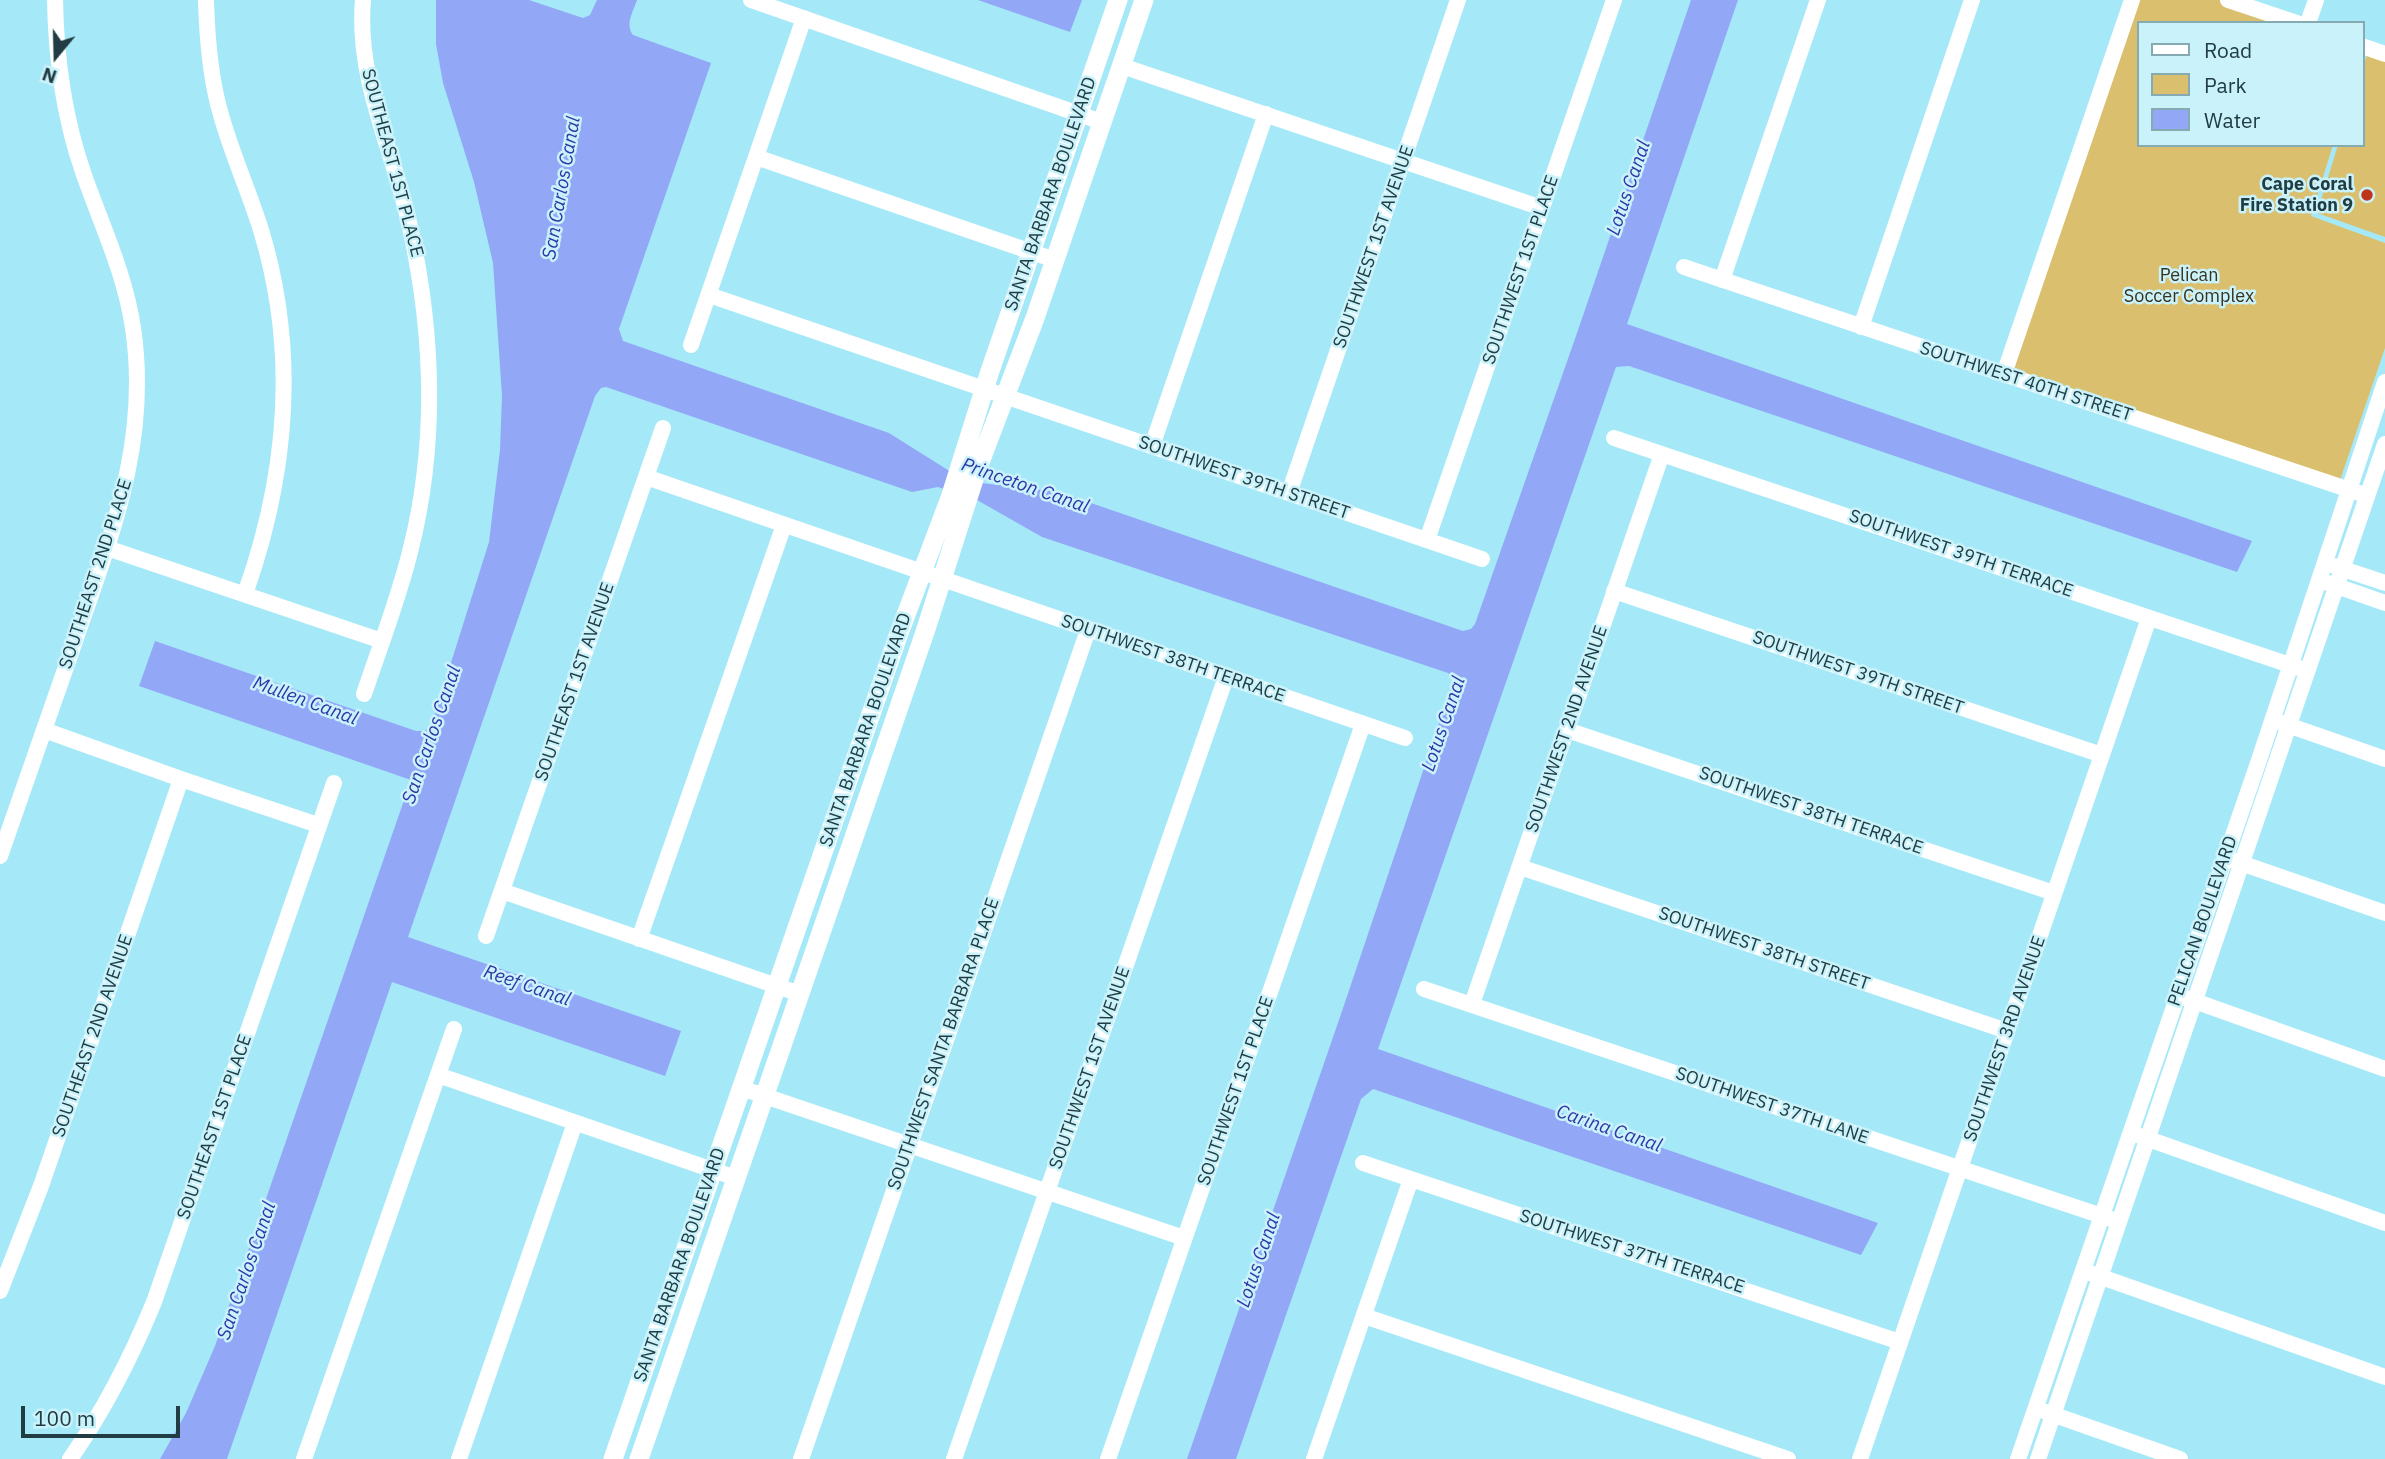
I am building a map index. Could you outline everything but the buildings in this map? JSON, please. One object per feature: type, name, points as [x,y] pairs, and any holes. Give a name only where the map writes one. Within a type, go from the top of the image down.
[{"type":"main road","name":"SANTA BARBARA BOULEVARD","points":[[639,1459],[942,579],[985,388],[1118,0]]},
{"type":"main road","name":"SANTA BARBARA BOULEVARD","points":[[969,468],[1005,397],[1144,0]]},
{"type":"main road","name":"SANTA BARBARA BOULEVARD","points":[[613,1459],[922,572],[958,501]]},
{"type":"main road","points":[[844,793],[867,800]]},
{"type":"main road","points":[[640,1381],[663,1389]]},
{"type":"street","name":"SOUTHEAST 2ND PLACE","points":[[0,856],[107,548],[125,488],[138,405],[136,349],[130,308],[120,268],[83,171],[72,134],[57,49],[55,0]]},
{"type":"street","points":[[206,0],[209,54],[218,104],[264,242],[272,272],[282,342],[285,401],[282,446],[265,532],[245,594]]},
{"type":"street","name":"SOUTHEAST 1ST PLACE","points":[[362,0],[368,79],[375,114],[409,222],[417,258],[427,335],[429,388],[426,460],[416,523],[404,577],[364,695]]},
{"type":"street","points":[[751,0],[1102,122]]},
{"type":"street","name":"SOUTHWEST 1ST AVENUE","points":[[1289,493],[1458,0]]},
{"type":"street","name":"SOUTHWEST 1ST PLACE","points":[[1427,540],[1614,0]]},
{"type":"street","points":[[1722,280],[1818,0]]},
{"type":"street","points":[[1861,327],[1972,0]]},
{"type":"street","points":[[2004,374],[2132,0]]},
{"type":"street","points":[[2228,0],[2291,21]]},
{"type":"street","points":[[2309,21],[2316,0]]},
{"type":"street","points":[[691,345],[804,18]]},
{"type":"street","points":[[2364,47],[2385,54]]},
{"type":"street","points":[[1122,66],[1542,208]]},
{"type":"street","points":[[1152,446],[1266,114]]},
{"type":"street","points":[[756,157],[1055,260]]},
{"type":"street","name":"SOUTHWEST 40TH STREET","points":[[1684,267],[2368,496]]},
{"type":"street","name":"SOUTHWEST 39TH STREET","points":[[709,295],[1482,559]]},
{"type":"street","name":"PELICAN BOULEVARD","points":[[2018,1459],[2273,719],[2385,384]]},
{"type":"street","name":"SOUTHEAST 1ST AVENUE","points":[[486,936],[663,428]]},
{"type":"street","name":"SOUTHWEST 39TH TERRACE","points":[[1614,438],[2308,671]]},
{"type":"street","name":"PELICAN BOULEVARD","points":[[2038,1459],[2385,444]]},
{"type":"street","name":"SOUTHWEST 2ND AVENUE","points":[[1472,1004],[1662,454]]},
{"type":"street","name":"SOUTHWEST 38TH TERRACE","points":[[646,477],[1405,738]]},
{"type":"street","points":[[639,939],[783,525]]},
{"type":"street","points":[[107,548],[382,641]]},
{"type":"street","points":[[2325,563],[2385,583]]},
{"type":"street","points":[[2319,580],[2385,603]]},
{"type":"street","name":"SOUTHWEST 39TH STREET","points":[[1614,591],[2102,755]]},
{"type":"street","name":"SOUTHWEST 3RD AVENUE","points":[[1860,1459],[2149,618]]},
{"type":"street","name":"SOUTHWEST SANTA BARBARA PLACE","points":[[801,1459],[1088,630]]},
{"type":"street","name":"SOUTHWEST 1ST AVENUE","points":[[954,1459],[1226,677]]},
{"type":"street","points":[[2273,719],[2385,759]]},
{"type":"street","name":"SOUTHWEST 1ST PLACE","points":[[1108,1459],[1363,724]]},
{"type":"street","points":[[44,730],[318,825]]},
{"type":"street","name":"SOUTHWEST 38TH TERRACE","points":[[1567,730],[2054,893]]},
{"type":"street","name":"SOUTHEAST 2ND AVENUE","points":[[0,1291],[41,1186],[181,779]]},
{"type":"street","name":"SOUTHEAST 1ST PLACE","points":[[70,1459],[118,1383],[154,1301],[334,783]]},
{"type":"street","points":[[2225,857],[2385,913]]},
{"type":"street","name":"SOUTHWEST 38TH STREET","points":[[1520,867],[2007,1031]]},
{"type":"street","points":[[502,891],[800,994]]},
{"type":"street","name":"SOUTHWEST 37TH LANE","points":[[1424,989],[2120,1222]]},
{"type":"street","points":[[2177,994],[2385,1069]]},
{"type":"street","points":[[304,1459],[454,1029]]},
{"type":"street","points":[[439,1075],[736,1178]]},
{"type":"street","points":[[741,1088],[1184,1238]]},
{"type":"street","points":[[458,1459],[575,1123]]},
{"type":"street","points":[[2130,1132],[2385,1223]]},
{"type":"street","name":"SOUTHWEST 37TH TERRACE","points":[[1363,1163],[1900,1342]]},
{"type":"street","points":[[1315,1459],[1411,1179]]},
{"type":"street","points":[[2083,1271],[2385,1377]]},
{"type":"street","points":[[1364,1316],[1788,1459]]},
{"type":"street","points":[[2035,1409],[2179,1459]]},
{"type":"green space","name":"Pelican Soccer Complex","points":[[2132,0],[2227,0],[2288,21],[2136,21],[2136,147],[2332,147],[2311,216],[2385,243],[2385,348],[2338,486],[2004,374]]},
{"type":"green space","points":[[2369,49],[2385,54],[2385,237],[2317,213],[2337,147],[2364,147],[2364,64]]},
{"type":"water","points":[[436,0],[529,0],[583,18],[590,15],[597,0],[637,0],[630,22],[633,35],[711,63],[619,329],[623,341],[889,433],[951,472],[981,483],[1059,492],[1463,631],[1471,629],[1475,624],[1691,0],[1738,0],[1627,324],[2252,541],[2237,572],[1629,366],[1616,367],[1378,1049],[1878,1223],[1861,1255],[1373,1089],[1361,1099],[1236,1459],[1187,1459],[1454,679],[1448,673],[1042,537],[977,500],[938,487],[912,492],[606,387],[601,388],[595,396],[408,937],[681,1031],[665,1076],[392,982],[227,1459],[160,1459],[186,1413],[215,1346],[411,780],[139,686],[155,641],[416,731],[425,731],[432,723],[489,542],[500,450],[502,396],[493,263],[474,182],[443,83],[436,44]]},
{"type":"water","points":[[978,0],[1082,0],[1070,32]]},
{"type":"place","name":"Cape Coral Fire Station 9","points":[[2367,195]]},
{"type":"water label","name":"San Carlos Canal","points":[[562,188]]},
{"type":"water label","name":"Lotus Canal","points":[[1629,188]]},
{"type":"water label","name":"Princeton Canal","points":[[1025,486]]},
{"type":"water label","name":"Mullen Canal","points":[[305,701]]},
{"type":"water label","name":"Lotus Canal","points":[[1444,724]]},
{"type":"water label","name":"San Carlos Canal","points":[[432,735]]},
{"type":"water label","name":"Reef Canal","points":[[527,986]]},
{"type":"water label","name":"Carina Canal","points":[[1609,1129]]},
{"type":"water label","name":"Lotus Canal","points":[[1259,1260]]},
{"type":"water label","name":"San Carlos Canal","points":[[247,1271]]}]
